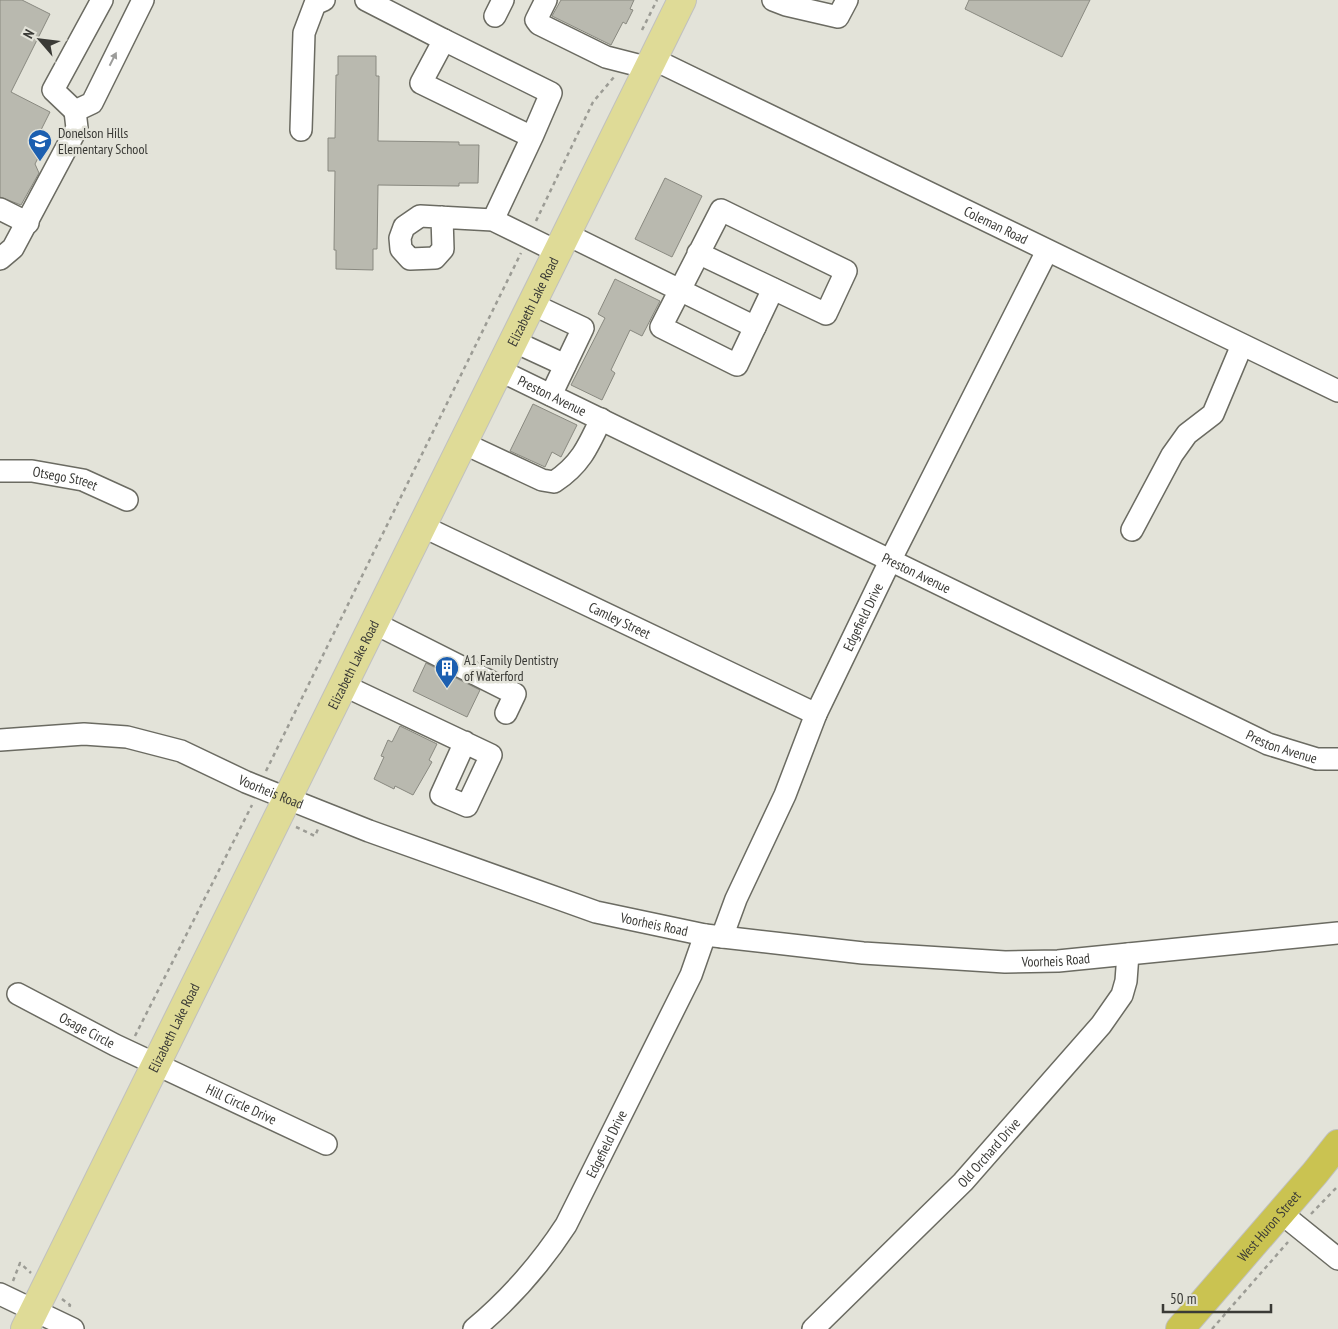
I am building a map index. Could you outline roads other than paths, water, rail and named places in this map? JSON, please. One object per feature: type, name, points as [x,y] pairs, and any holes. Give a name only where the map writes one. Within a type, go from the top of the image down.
[{"type":"highway","name":"West Huron Street","points":[[1180,1329],[1338,1144]]},
{"type":"main road","name":"Elizabeth Lake Road","points":[[29,1320],[562,243],[642,63],[682,0]]},
{"type":"street","points":[[83,107],[53,90],[102,0]]},
{"type":"street","points":[[4,250],[28,223],[77,128],[83,107],[143,0]]},
{"type":"street","points":[[301,130],[304,32],[315,4],[324,0]]},
{"type":"street","points":[[366,0],[551,93],[494,220]]},
{"type":"street","name":"Coleman Road","points":[[546,0],[536,20],[538,24],[606,57],[642,63],[1047,251],[1338,392]]},
{"type":"street","points":[[773,0],[786,5],[838,17],[847,0]]},
{"type":"street","points":[[444,40],[421,83],[532,137]]},
{"type":"street","points":[[0,209],[28,223]]},
{"type":"street","points":[[698,253],[826,314],[846,271],[721,210],[698,253],[679,290],[661,327],[737,365],[773,289]]},
{"type":"street","points":[[442,217],[494,220],[528,237],[562,243],[679,290],[755,327]]},
{"type":"street","name":"Edgefield Drive","points":[[474,1329],[522,1285],[546,1256],[566,1225],[691,975],[736,899],[785,795],[816,714],[891,560],[1047,251]]},
{"type":"street","points":[[532,304],[583,328],[551,395]]},
{"type":"street","points":[[514,341],[565,365]]},
{"type":"street","points":[[1132,530],[1172,455],[1187,434],[1213,414],[1242,344]]},
{"type":"street","name":"Preston Avenue","points":[[499,370],[1268,744],[1317,759],[1338,759]]},
{"type":"street","points":[[463,443],[542,480],[554,482],[571,470],[583,456],[601,419]]},
{"type":"street","name":"Otsego Street","points":[[0,471],[32,471],[83,480],[126,500]]},
{"type":"street","name":"Camley Street","points":[[422,526],[816,714]]},
{"type":"street","points":[[374,623],[515,694],[506,713]]},
{"type":"street","points":[[343,685],[465,742]]},
{"type":"street","name":"Voorheis Road","points":[[0,740],[84,734],[127,737],[181,751],[246,782],[287,798],[434,855],[596,912],[714,936],[932,959],[1004,962],[1058,961],[1338,933]]},
{"type":"street","name":"Old Orchard Drive","points":[[814,1329],[963,1182],[1101,1025],[1122,995],[1126,981],[1128,954]]},
{"type":"street","name":"Osage Circle","points":[[18,994],[129,1052],[156,1064]]},
{"type":"street","name":"Hill Circle Drive","points":[[156,1064],[326,1144]]},
{"type":"street","points":[[1280,1214],[1338,1259]]},
{"type":"street","points":[[0,1294],[29,1320],[73,1329]]},
{"type":"place","name":"Donelson Hills Elementary School","points":[[40,162]]},
{"type":"place","name":"A1 Family Dentistry of Waterford","points":[[447,689]]}]
